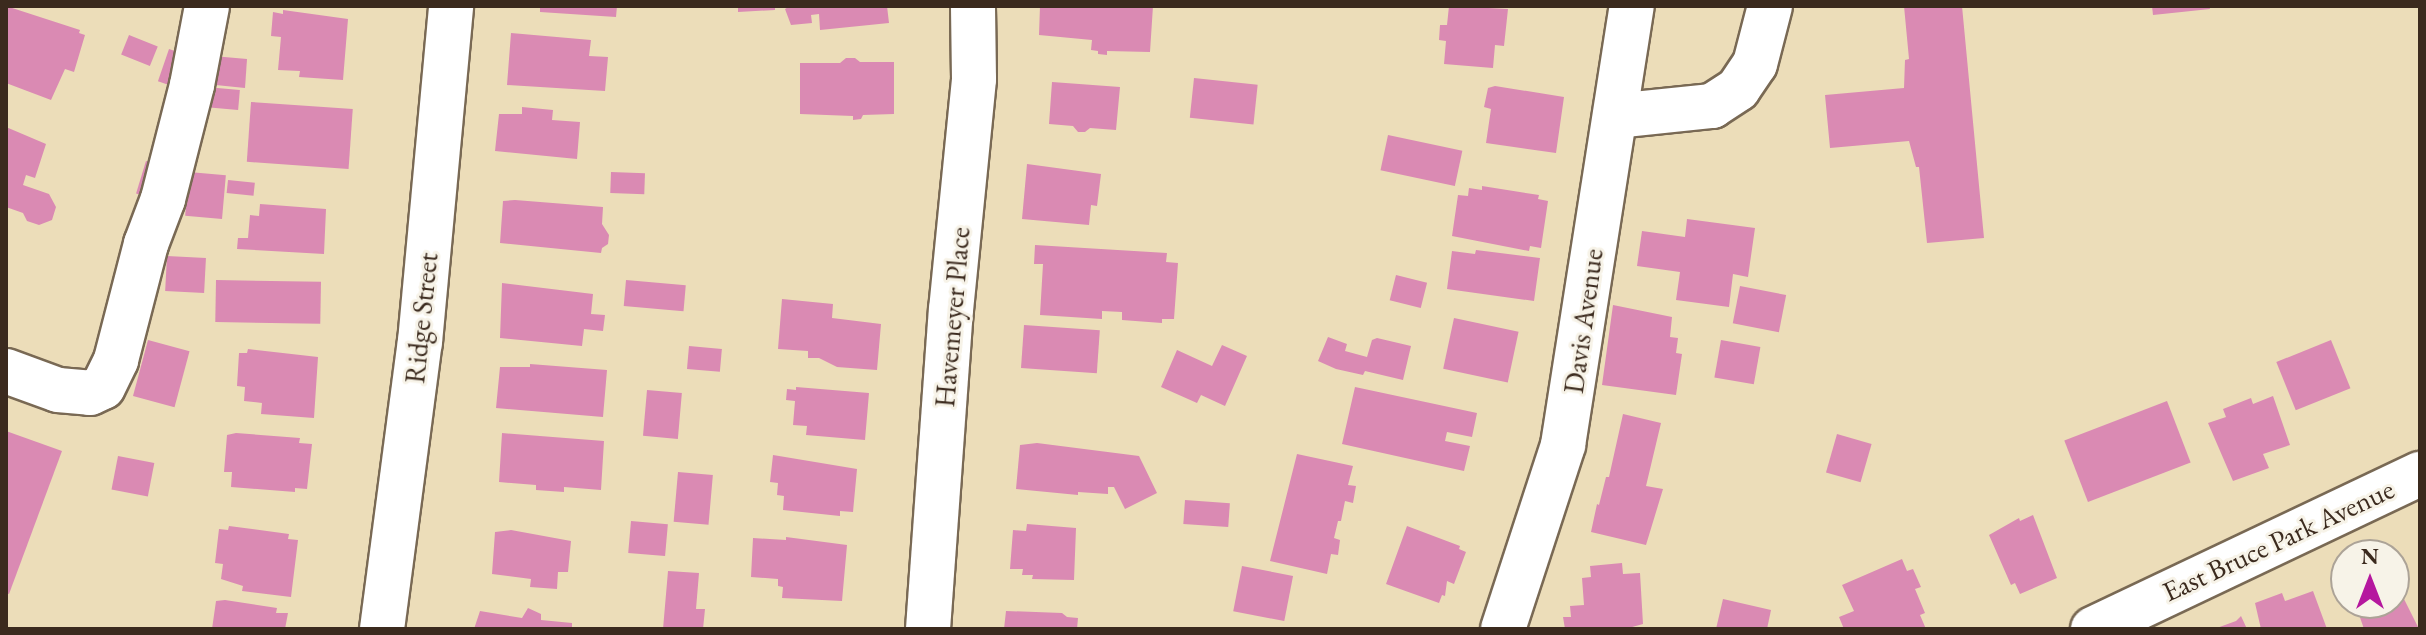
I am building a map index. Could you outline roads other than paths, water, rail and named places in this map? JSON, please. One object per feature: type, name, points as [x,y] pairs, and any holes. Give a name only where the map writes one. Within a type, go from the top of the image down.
[{"type":"street","points":[[6,371],[58,390],[90,393],[103,387],[116,360],[146,244],[163,199],[192,85],[207,6]]},
{"type":"street","name":"Ridge Street","points":[[382,629],[420,342],[451,6]]},
{"type":"street","name":"Havemeyer Place","points":[[928,629],[951,310],[974,79],[973,6]]},
{"type":"street","name":"Davis Avenue","points":[[1503,629],[1563,445],[1632,6]]},
{"type":"street","points":[[1615,116],[1712,106],[1738,89],[1755,64],[1770,6]]},
{"type":"street","name":"East Bruce Park Avenue","points":[[2093,629],[2420,474]]}]
